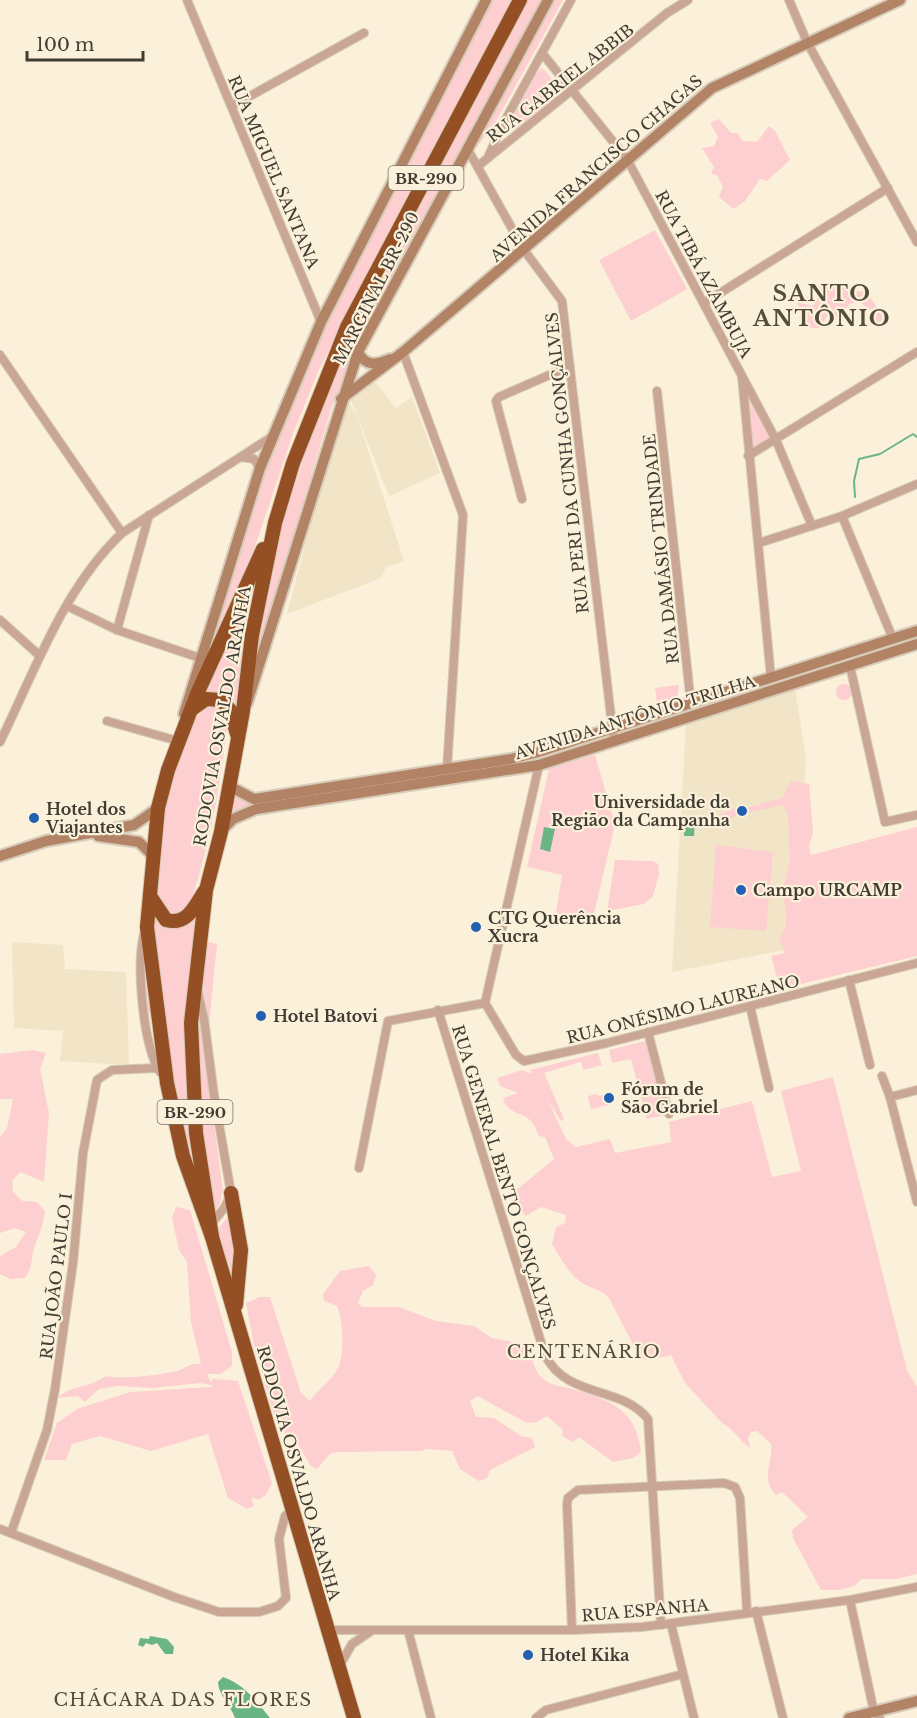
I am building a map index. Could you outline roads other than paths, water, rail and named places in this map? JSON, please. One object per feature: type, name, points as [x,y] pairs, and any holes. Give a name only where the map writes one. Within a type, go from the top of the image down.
[{"type":"highway","name":"RODOVIA OSVALDO ARANHA","points":[[354,1718],[212,1230],[183,1156],[167,1083],[147,927],[153,856],[158,808],[180,737],[274,523],[293,463],[347,327],[520,0]]},
{"type":"highway","name":"RODOVIA OSVALDO ARANHA","points":[[212,1230],[196,1133],[191,1023],[206,890],[221,832],[243,711],[252,635],[274,523]]},
{"type":"highway","points":[[191,710],[206,699],[221,700],[230,710],[238,735]]},
{"type":"highway","name":"BR-290","points":[[150,896],[166,920],[176,922],[187,917],[206,890]]},
{"type":"highway","points":[[231,1193],[241,1250],[237,1319]]},
{"type":"main road","points":[[180,737],[200,658],[260,468],[273,436],[321,322],[486,0]]},
{"type":"main road","name":"MARGINAL BR-290","points":[[243,711],[251,695],[341,399],[358,352],[548,0]]},
{"type":"main road","name":"AVENIDA FRANCISCO CHAGAS","points":[[341,399],[400,355],[627,159],[720,83],[900,0]]},
{"type":"main road","name":"AVENIDA FRANCISCO CHAGAS","points":[[358,352],[363,361],[372,364],[400,355]]},
{"type":"main road","name":"AVENIDA ANTÔNIO TRILHA","points":[[255,804],[539,765],[691,704],[917,631]]},
{"type":"main road","name":"AVENIDA ANTÔNIO TRILHA","points":[[221,832],[233,819],[255,804],[511,759],[612,737],[917,644]]},
{"type":"main road","points":[[229,786],[255,804]]},
{"type":"main road","points":[[0,856],[42,843],[134,825],[158,808]]},
{"type":"main road","points":[[85,834],[132,839],[144,844],[153,856]]},
{"type":"main road","points":[[849,1718],[877,1715],[917,1701]]},
{"type":"street","name":"RUA MIGUEL SANTANA","points":[[187,0],[321,322]]},
{"type":"street","points":[[488,156],[571,0]]},
{"type":"street","name":"RUA GABRIEL ABBIB","points":[[478,166],[688,0]]},
{"type":"street","points":[[789,0],[807,42],[917,242]]},
{"type":"street","points":[[232,106],[364,33]]},
{"type":"street","name":"RUA TIBÁ AZAMBUJA","points":[[542,53],[627,159],[776,440],[812,526]]},
{"type":"street","name":"RUA PERI DA CUNHA GONÇALVES","points":[[467,148],[524,250],[562,301],[612,737]]},
{"type":"street","points":[[704,303],[888,188]]},
{"type":"street","points":[[748,456],[917,351]]},
{"type":"street","points":[[0,355],[122,533]]},
{"type":"street","points":[[400,355],[463,515],[447,769]]},
{"type":"street","points":[[522,499],[496,401],[499,397],[570,366]]},
{"type":"street","points":[[742,373],[748,456],[759,543],[771,678]]},
{"type":"street","name":"RUA DAMÁSIO TRINDADE","points":[[657,391],[691,704]]},
{"type":"street","points":[[0,742],[40,656],[95,561],[122,533],[273,436]]},
{"type":"street","points":[[239,457],[250,457],[260,468]]},
{"type":"street","points":[[759,543],[842,516],[917,484]]},
{"type":"street","points":[[117,630],[149,515]]},
{"type":"street","points":[[842,516],[893,639]]},
{"type":"street","points":[[67,606],[117,630],[200,658]]},
{"type":"street","points":[[0,620],[40,656]]},
{"type":"street","points":[[850,666],[885,822],[917,815]]},
{"type":"street","points":[[107,721],[180,737]]},
{"type":"street","points":[[485,1003],[539,765]]},
{"type":"street","points":[[147,927],[142,942],[140,990],[158,1068],[167,1083]]},
{"type":"street","name":"RUA ONÉSIMO LAUREANO","points":[[485,1003],[516,1056],[524,1061],[648,1032],[917,963]]},
{"type":"street","points":[[849,980],[870,1065]]},
{"type":"street","points":[[196,986],[204,1019],[231,1193],[212,1230]]},
{"type":"street","name":"RUA GENERAL BENTO GONÇALVES","points":[[485,1003],[438,1011],[545,1355],[552,1368],[576,1384],[640,1410],[648,1419],[652,1486]]},
{"type":"street","points":[[750,1006],[769,1088]]},
{"type":"street","points":[[359,1168],[388,1021],[438,1011]]},
{"type":"street","points":[[648,1032],[669,1114]]},
{"type":"street","name":"RUA JOÃO PAULO I","points":[[11,1533],[46,1430],[53,1399],[73,1263],[83,1153],[97,1080],[112,1070],[158,1068]]},
{"type":"street","points":[[882,1076],[890,1097],[917,1202]]},
{"type":"street","points":[[890,1097],[917,1090]]},
{"type":"street","points":[[572,1630],[567,1504],[573,1493],[578,1490],[724,1483],[735,1487],[740,1498],[751,1611],[783,1718]]},
{"type":"street","points":[[652,1486],[661,1625]]},
{"type":"street","points":[[0,1529],[204,1608],[250,1614],[278,1606],[286,1598],[279,1539],[285,1516],[293,1510]]},
{"type":"street","name":"RUA ESPANHA","points":[[328,1630],[572,1630],[661,1625],[751,1611],[850,1600],[917,1587]]},
{"type":"street","points":[[850,1600],[877,1715]]},
{"type":"street","points":[[671,1624],[694,1718]]},
{"type":"street","points":[[339,1668],[352,1644],[373,1630]]},
{"type":"street","points":[[408,1630],[431,1718]]},
{"type":"street","points":[[536,1718],[546,1710],[683,1674]]},
{"type":"waterway","points":[[855,497],[854,481],[859,459],[880,454],[913,434],[917,437]]},
{"type":"place","name":"Universidade da Região da Campanha","points":[[742,811]]},
{"type":"place","name":"Hotel dos Viajantes","points":[[34,818]]},
{"type":"place","name":"Campo URCAMP","points":[[741,890]]},
{"type":"place","name":"CTG Querência Xucra","points":[[476,927]]},
{"type":"place","name":"Hotel Batovi","points":[[261,1016]]},
{"type":"place","name":"Fórum de São Gabriel","points":[[609,1098]]},
{"type":"place","name":"Hotel Kika","points":[[528,1655]]},
{"type":"district","name":"SANTO ANTÔNIO","points":[[822,306]]},
{"type":"district","name":"CENTENÁRIO","points":[[584,1352]]},
{"type":"district","name":"CHÁCARA DAS FLORES","points":[[183,1700]]}]
